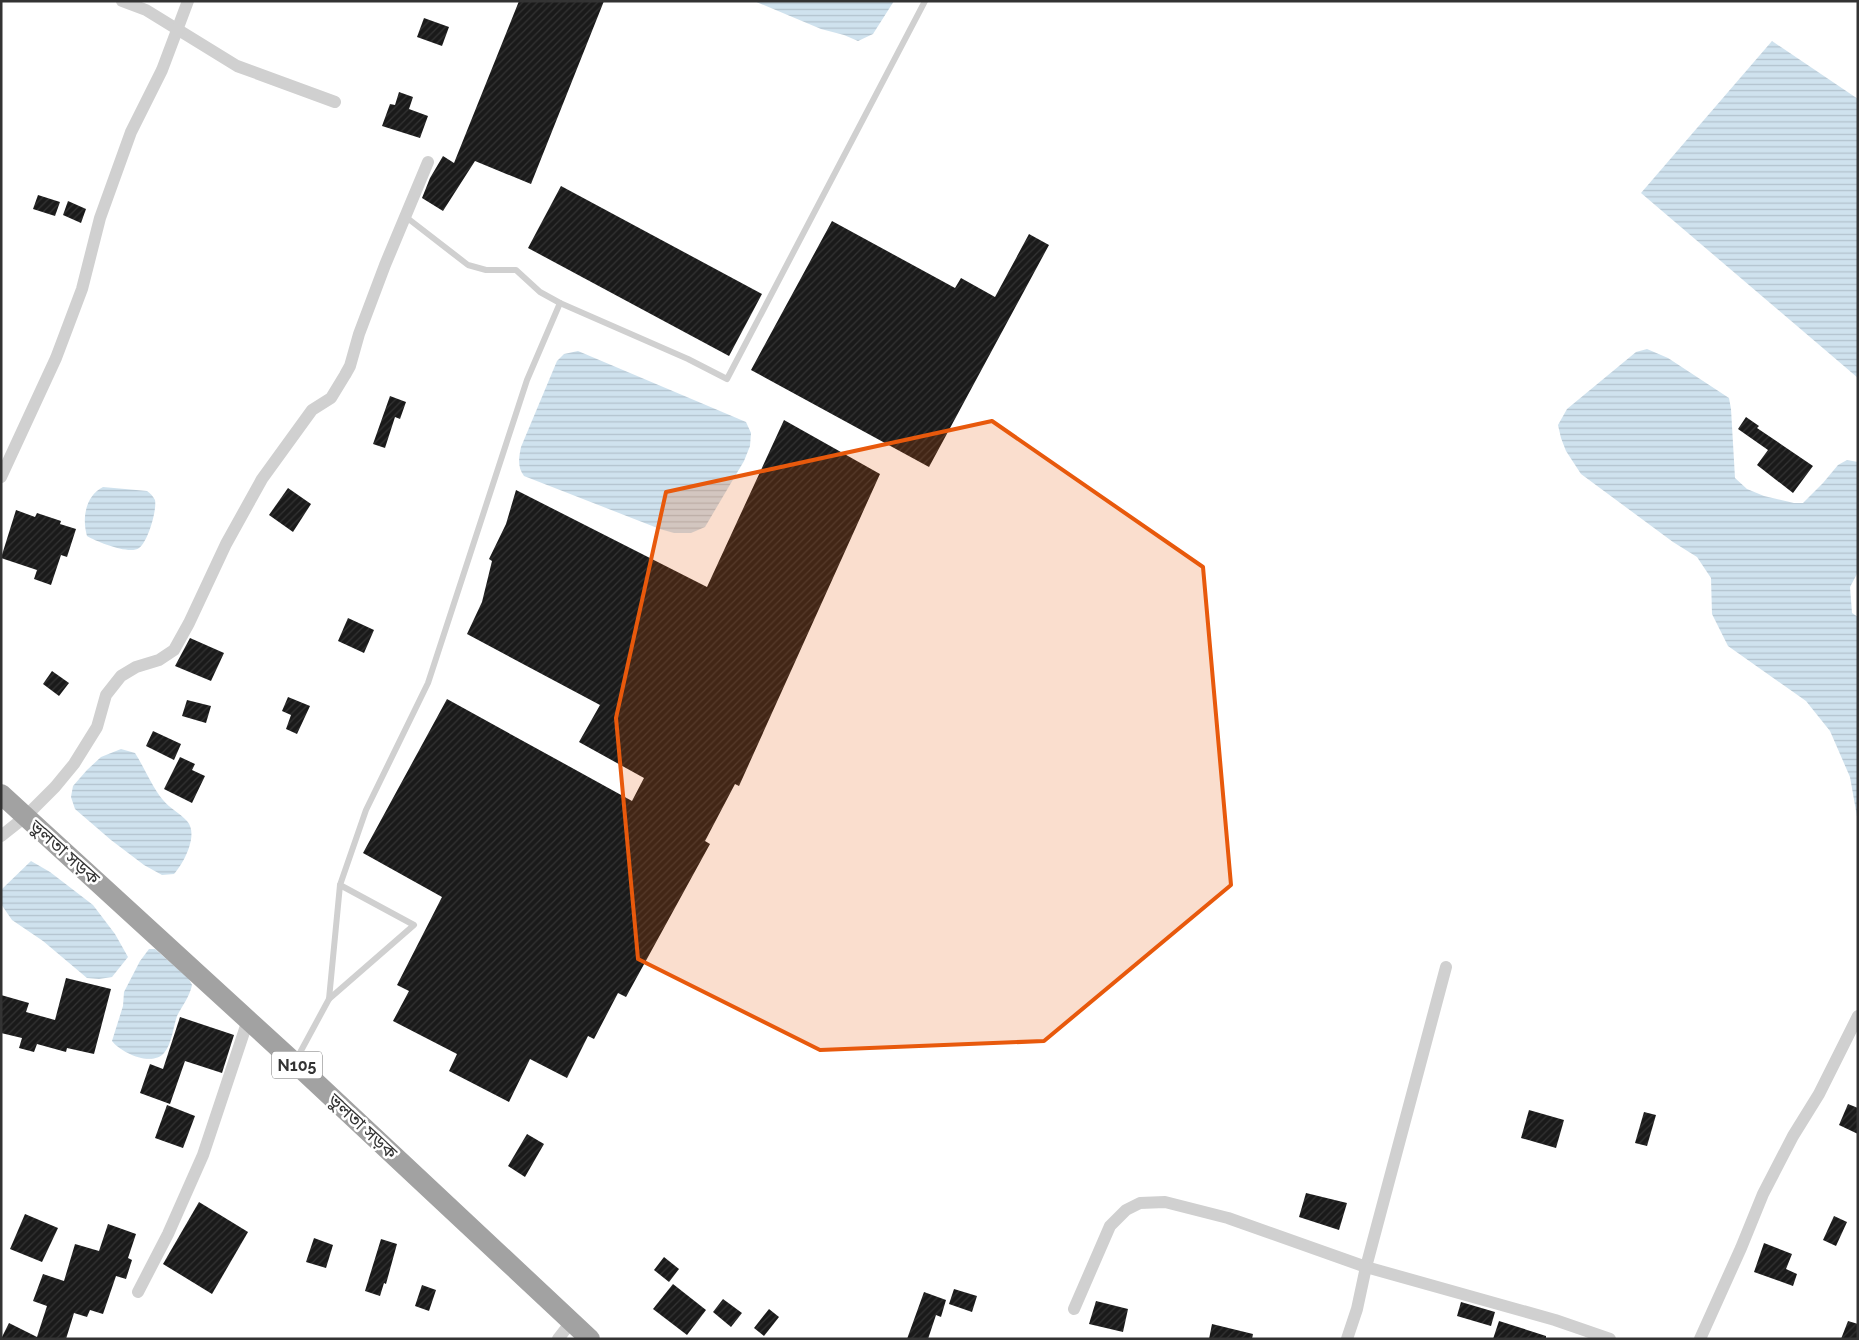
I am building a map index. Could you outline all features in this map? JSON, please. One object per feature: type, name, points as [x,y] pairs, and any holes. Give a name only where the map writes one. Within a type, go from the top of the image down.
[{"type":"highway","name":"ভুলতা সড়ক","points":[[1,794],[295,1063],[590,1339]]},
{"type":"street","points":[[122,1],[146,10],[238,66],[335,102]]},
{"type":"street","points":[[1,477],[56,358],[82,289],[100,218],[131,132],[162,70],[188,1]]},
{"type":"street","points":[[1,836],[55,787],[74,764],[97,727],[106,695],[121,676],[136,667],[159,660],[174,650],[189,623],[226,544],[262,479],[312,410],[331,398],[345,375],[385,265],[428,162]]},
{"type":"street","points":[[1347,1339],[1357,1308],[1366,1267],[1446,968]]},
{"type":"street","points":[[1700,1339],[1763,1194],[1793,1136],[1819,1094],[1858,1016]]},
{"type":"street","points":[[138,1292],[168,1234],[203,1155],[248,1020]]},
{"type":"street","points":[[1074,1309],[1110,1226],[1126,1210],[1140,1202],[1165,1202],[1228,1218],[1366,1267],[1555,1320],[1610,1339]]},
{"type":"street","points":[[558,1339],[572,1321]]},
{"type":"lane","points":[[406,216],[468,264],[486,270],[516,270],[540,292],[560,303],[727,379],[924,1]]},
{"type":"lane","points":[[329,999],[340,885],[366,810],[428,683],[527,380],[560,303]]},
{"type":"lane","points":[[295,1063],[329,999],[414,924],[340,885]]},
{"type":"highlighted area","points":[[992,421],[1203,567],[1231,885],[1044,1041],[820,1050],[638,959],[616,718],[666,492]]},
{"type":"water","points":[[754,1],[894,1],[873,34],[858,41],[821,29]]},
{"type":"water","points":[[1772,41],[1858,99],[1858,378],[1641,193]]},
{"type":"water","points":[[1647,349],[1668,358],[1729,398],[1735,478],[1747,489],[1764,496],[1794,503],[1803,503],[1838,465],[1847,460],[1858,462],[1858,572],[1850,587],[1852,613],[1858,617],[1858,822],[1850,777],[1830,731],[1806,701],[1728,646],[1712,614],[1711,578],[1697,557],[1673,542],[1581,474],[1566,451],[1558,425],[1567,409],[1636,352]]},
{"type":"water","points":[[578,351],[746,422],[751,433],[750,446],[744,461],[705,527],[691,533],[674,533],[524,476],[519,466],[521,447],[557,361],[564,354]]},
{"type":"water","points":[[103,487],[147,491],[155,500],[155,511],[151,526],[146,539],[139,548],[135,550],[121,549],[87,536],[86,508],[92,496]]},
{"type":"water","points":[[121,749],[135,753],[159,795],[168,806],[187,821],[190,827],[191,841],[189,848],[174,874],[162,875],[144,865],[75,809],[71,797],[73,786],[101,757]]},
{"type":"water","points":[[31,861],[50,872],[93,905],[115,934],[128,957],[112,977],[87,978],[43,941],[12,920],[1,904],[2,889]]},
{"type":"water","points":[[149,949],[155,949],[189,979],[192,985],[188,997],[177,1016],[167,1049],[159,1057],[145,1059],[129,1054],[116,1046],[112,1041],[123,1006],[124,992],[140,961]]},
{"type":"building","points":[[519,1],[604,1],[531,184],[475,161],[443,211],[422,198],[430,178],[443,156],[454,163]]},
{"type":"building","points":[[424,18],[449,27],[442,46],[417,37]]},
{"type":"building","points":[[399,92],[413,97],[409,109],[428,116],[420,138],[382,126],[390,104],[395,105]]},
{"type":"building","points":[[561,186],[762,294],[729,356],[528,248]]},
{"type":"building","points":[[38,195],[60,202],[55,216],[33,209]]},
{"type":"building","points":[[68,201],[86,209],[81,223],[63,215]]},
{"type":"building","points":[[832,221],[955,288],[961,278],[995,297],[1029,234],[1049,245],[929,467],[751,370]]},
{"type":"building","points":[[390,396],[406,402],[400,419],[395,417],[385,448],[373,444]]},
{"type":"building","points":[[1746,417],[1759,426],[1757,428],[1813,466],[1793,493],[1757,465],[1768,450],[1738,429]]},
{"type":"building","points":[[784,420],[880,474],[739,786],[735,784],[705,841],[710,844],[626,997],[618,993],[594,1039],[588,1036],[567,1078],[530,1059],[509,1102],[449,1071],[457,1054],[393,1021],[409,991],[397,985],[442,897],[363,853],[447,699],[632,801],[644,778],[579,742],[600,705],[467,634],[482,602],[492,561],[489,559],[506,524],[516,490],[707,587]]},
{"type":"building","points":[[288,488],[311,504],[293,532],[269,515]]},
{"type":"building","points":[[16,510],[35,517],[37,513],[61,521],[60,524],[76,529],[67,557],[61,555],[51,585],[34,579],[37,570],[1,558]]},
{"type":"building","points":[[348,618],[374,630],[364,653],[338,641]]},
{"type":"building","points":[[190,638],[224,653],[211,681],[175,666]]},
{"type":"building","points":[[52,671],[69,683],[59,696],[43,684]]},
{"type":"building","points":[[288,697],[310,706],[297,734],[286,729],[291,715],[282,711]]},
{"type":"building","points":[[187,700],[211,706],[206,723],[182,716]]},
{"type":"building","points":[[153,731],[181,744],[174,760],[146,746]]},
{"type":"building","points":[[180,757],[195,764],[192,770],[205,776],[192,803],[164,789]]},
{"type":"building","points":[[66,978],[111,989],[94,1054],[67,1048],[66,1052],[37,1044],[34,1052],[19,1048],[22,1038],[1,1033],[1,995],[29,1003],[26,1012],[55,1020]]},
{"type":"building","points":[[180,1017],[234,1035],[222,1073],[185,1061],[170,1104],[140,1093],[150,1064],[163,1069]]},
{"type":"building","points":[[1848,1104],[1858,1108],[1858,1134],[1839,1125]]},
{"type":"building","points":[[167,1105],[195,1116],[183,1148],[155,1138]]},
{"type":"building","points":[[1529,1110],[1564,1120],[1556,1148],[1521,1138]]},
{"type":"building","points":[[1644,1112],[1656,1115],[1647,1146],[1635,1143]]},
{"type":"building","points":[[527,1134],[544,1144],[525,1177],[508,1166]]},
{"type":"building","points":[[1306,1193],[1347,1203],[1339,1230],[1299,1217]]},
{"type":"building","points":[[199,1202],[248,1232],[212,1294],[163,1264]]},
{"type":"building","points":[[25,1214],[58,1228],[42,1262],[10,1249]]},
{"type":"building","points":[[1834,1216],[1847,1222],[1836,1246],[1823,1240]]},
{"type":"building","points":[[108,1224],[136,1234],[128,1258],[132,1260],[126,1279],[116,1276],[103,1314],[90,1310],[87,1317],[74,1313],[66,1339],[1,1339],[9,1323],[37,1337],[47,1306],[33,1301],[43,1274],[64,1281],[75,1244],[99,1251]]},
{"type":"building","points":[[314,1238],[333,1245],[326,1268],[306,1262]]},
{"type":"building","points":[[381,1239],[397,1244],[386,1284],[384,1283],[380,1296],[365,1291]]},
{"type":"building","points":[[1764,1243],[1792,1254],[1786,1269],[1797,1274],[1793,1286],[1754,1272]]},
{"type":"building","points":[[664,1257],[679,1269],[669,1282],[654,1270]]},
{"type":"building","points":[[673,1284],[706,1310],[687,1335],[653,1309]]},
{"type":"building","points":[[422,1285],[436,1290],[429,1311],[415,1306]]},
{"type":"building","points":[[954,1289],[977,1296],[972,1312],[949,1304]]},
{"type":"building","points":[[924,1292],[946,1300],[941,1317],[936,1315],[928,1339],[907,1339]]},
{"type":"building","points":[[723,1299],[742,1313],[731,1327],[713,1312]]},
{"type":"building","points":[[1096,1301],[1128,1309],[1123,1332],[1089,1324]]},
{"type":"building","points":[[1461,1302],[1495,1312],[1491,1326],[1457,1316]]},
{"type":"building","points":[[769,1309],[779,1317],[764,1336],[754,1328]]},
{"type":"building","points":[[1499,1321],[1546,1336],[1546,1339],[1493,1339]]},
{"type":"building","points":[[1848,1321],[1858,1324],[1858,1339],[1841,1339]]},
{"type":"building","points":[[1212,1324],[1253,1334],[1252,1339],[1209,1339]]}]
